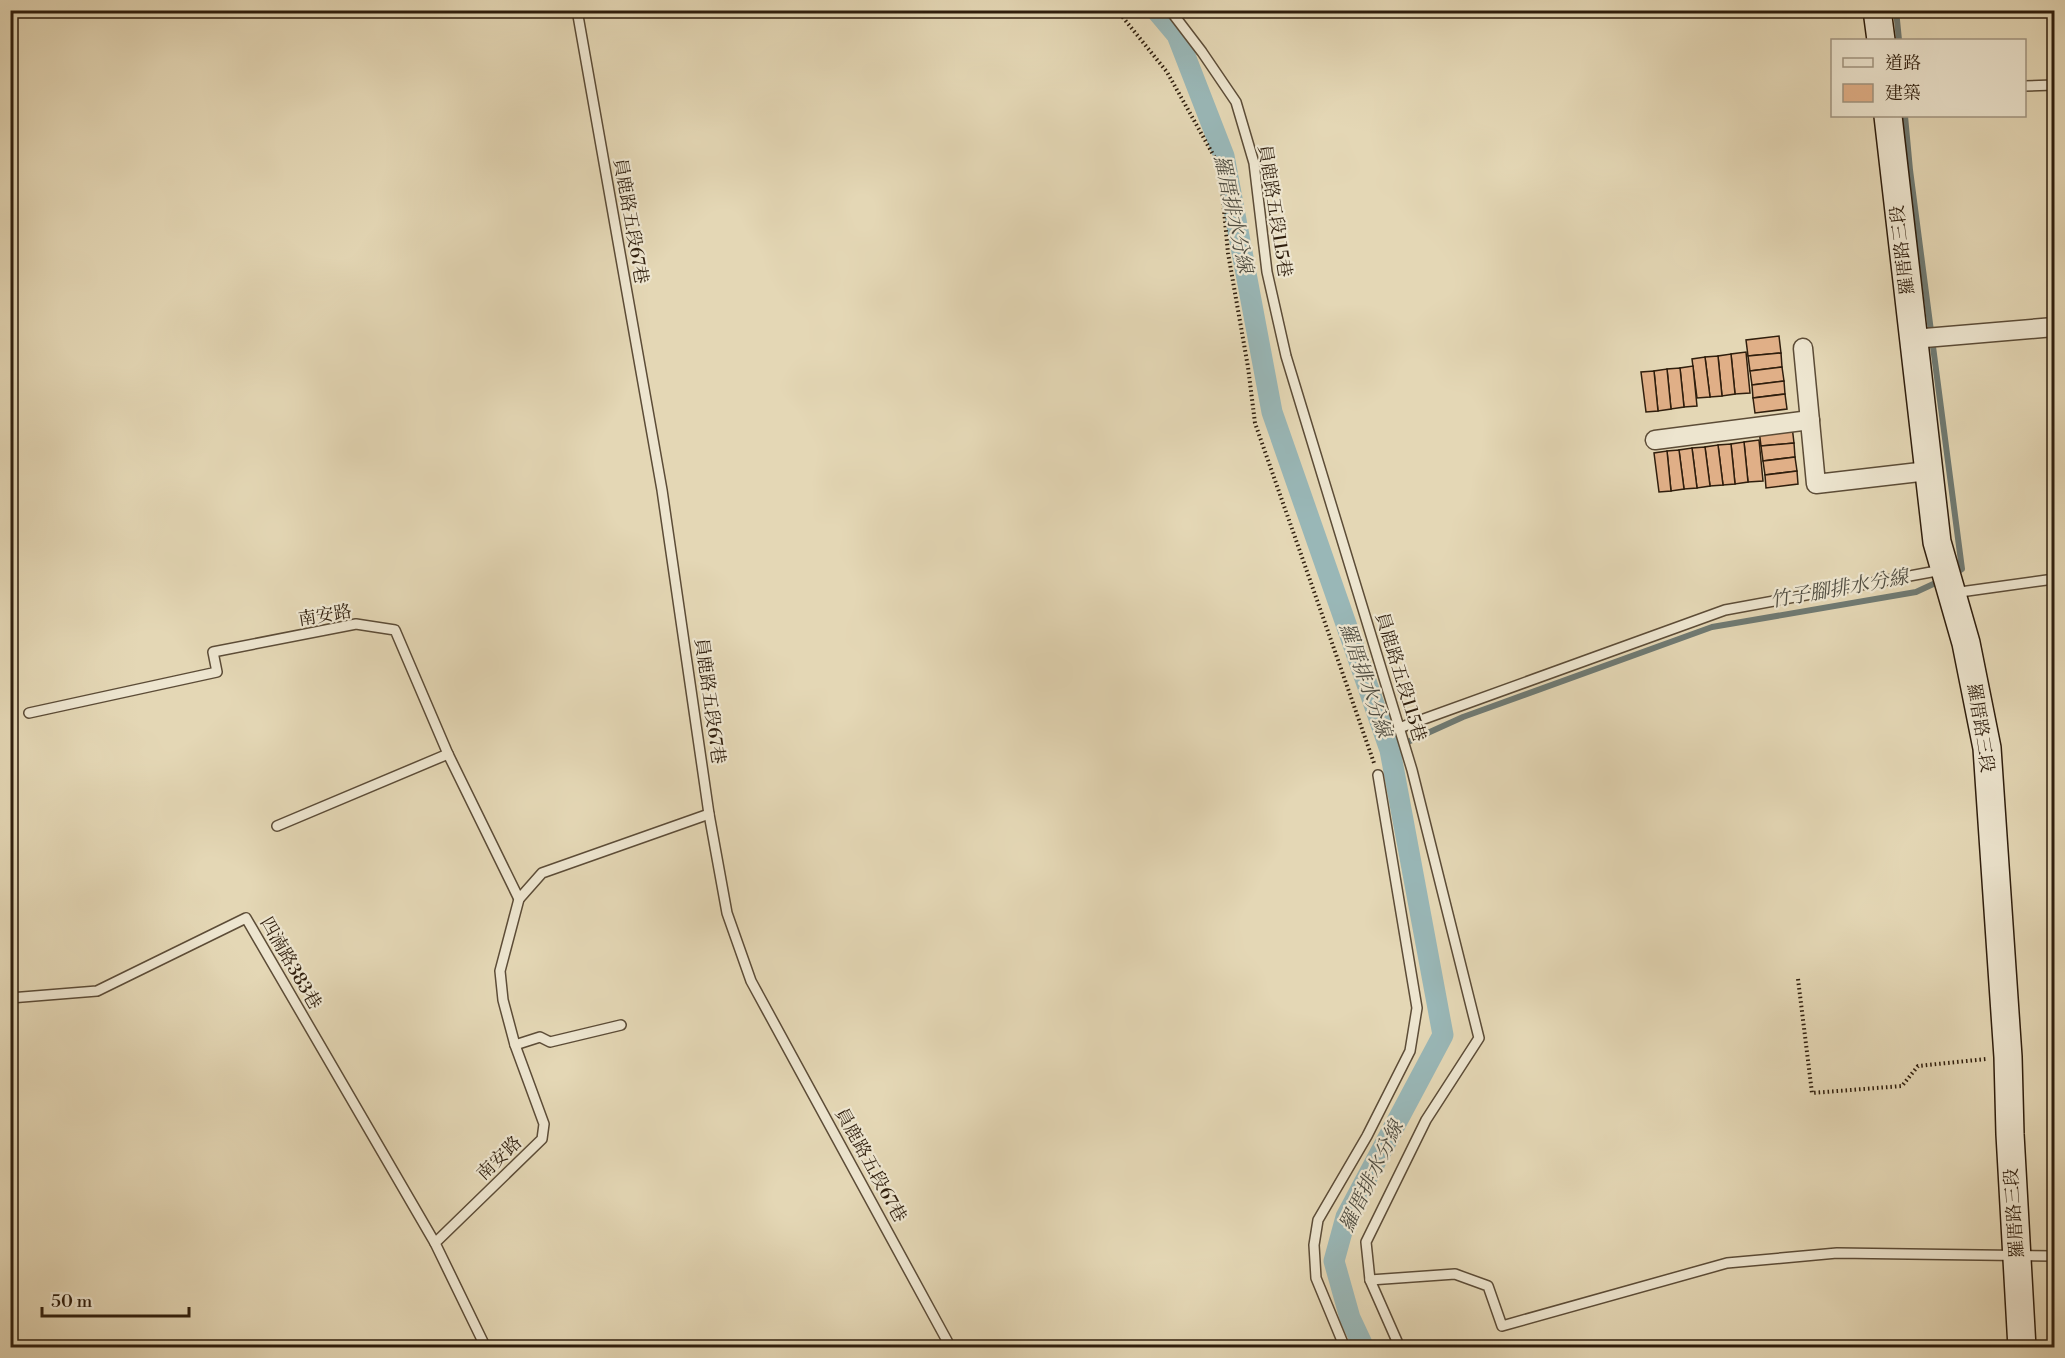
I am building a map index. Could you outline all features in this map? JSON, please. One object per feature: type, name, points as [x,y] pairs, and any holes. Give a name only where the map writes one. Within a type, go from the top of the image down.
[{"type":"street","points":[[1877,10],[1881,39]]},
{"type":"street","name":"羅厝路三段","points":[[1888,117],[1936,542],[1966,643],[1987,748],[2008,1057],[2022,1347]]},
{"type":"street","points":[[1913,339],[2055,327]]},
{"type":"street","points":[[1803,348],[1816,484],[1928,471]]},
{"type":"street","points":[[1654,440],[1810,420]]},
{"type":"lane","name":"員鹿路五段67巷","points":[[577,10],[662,490],[709,813],[727,913],[751,981],[951,1347]]},
{"type":"lane","name":"員鹿路五段115巷","points":[[1170,10],[1236,102],[1254,163],[1267,272],[1286,356],[1399,728],[1479,1038],[1426,1120],[1366,1242],[1370,1280],[1400,1347]]},
{"type":"lane","points":[[2026,86],[2055,85]]},
{"type":"lane","points":[[1399,728],[1725,610],[1948,580],[2055,579]]},
{"type":"lane","name":"南安路","points":[[29,713],[217,672],[213,652],[356,624],[395,630],[448,754],[519,899]]},
{"type":"lane","points":[[277,826],[448,754]]},
{"type":"lane","points":[[1345,1347],[1316,1278],[1314,1245],[1318,1220],[1367,1136],[1410,1051],[1417,1008],[1378,775]]},
{"type":"lane","name":"南安路","points":[[435,1243],[542,1139],[544,1124],[515,1045],[503,1000],[500,971],[519,899],[542,873],[709,813]]},
{"type":"lane","name":"四湳路383巷","points":[[10,998],[97,991],[246,918],[435,1243]]},
{"type":"lane","points":[[515,1045],[540,1037],[550,1042],[621,1025]]},
{"type":"lane","points":[[435,1243],[486,1347]]},
{"type":"lane","points":[[1370,1280],[1455,1274],[1488,1286],[1503,1326],[1727,1263],[1837,1253],[2055,1256]]},
{"type":"path","points":[[1118,10],[1167,72],[1220,167],[1228,253],[1248,367],[1255,423],[1378,775]]},
{"type":"path","points":[[1798,979],[1812,1093],[1902,1086],[1918,1066],[2008,1057]]},
{"type":"building","points":[[1779,336],[1781,353],[1748,356],[1746,340]]},
{"type":"building","points":[[1746,352],[1750,393],[1735,394],[1731,354]]},
{"type":"building","points":[[1781,353],[1782,367],[1750,371],[1748,356]]},
{"type":"building","points":[[1731,354],[1735,394],[1722,396],[1718,356]]},
{"type":"building","points":[[1718,356],[1722,396],[1710,397],[1705,357]]},
{"type":"building","points":[[1705,357],[1710,397],[1697,398],[1692,359]]},
{"type":"building","points":[[1693,366],[1697,406],[1684,407],[1680,368]]},
{"type":"building","points":[[1782,367],[1784,381],[1752,385],[1750,371]]},
{"type":"building","points":[[1680,368],[1684,407],[1671,409],[1667,369]]},
{"type":"building","points":[[1667,369],[1671,409],[1658,411],[1654,371]]},
{"type":"building","points":[[1654,371],[1658,411],[1646,412],[1641,372]]},
{"type":"building","points":[[1784,381],[1785,394],[1753,398],[1752,385]]},
{"type":"building","points":[[1785,394],[1787,409],[1755,413],[1753,398]]},
{"type":"building","points":[[1792,426],[1794,443],[1761,446],[1759,430]]},
{"type":"building","points":[[1759,440],[1763,481],[1748,482],[1744,442]]},
{"type":"building","points":[[1744,442],[1748,482],[1735,484],[1731,444]]},
{"type":"building","points":[[1794,443],[1795,457],[1763,461],[1761,446]]},
{"type":"building","points":[[1731,444],[1735,484],[1723,485],[1718,445]]},
{"type":"building","points":[[1718,445],[1723,485],[1710,486],[1705,447]]},
{"type":"building","points":[[1705,447],[1710,486],[1697,488],[1692,448]]},
{"type":"building","points":[[1692,448],[1697,488],[1684,489],[1679,450]]},
{"type":"building","points":[[1679,450],[1684,489],[1671,491],[1667,451]]},
{"type":"building","points":[[1667,451],[1671,491],[1659,492],[1654,453]]},
{"type":"building","points":[[1795,457],[1797,471],[1765,475],[1763,461]]},
{"type":"building","points":[[1797,471],[1798,484],[1766,488],[1765,475]]},
{"type":"waterway","name":"羅厝排水分線","points":[[1156,10],[1177,35],[1224,156],[1272,412],[1390,750],[1443,1035],[1346,1217],[1334,1261],[1350,1318],[1364,1348]]},
{"type":"waterway","name":"竹子腳排水分線","points":[[1896,10],[1899,39]]},
{"type":"waterway","name":"竹子腳排水分線","points":[[1905,117],[1962,569],[1954,574]]},
{"type":"waterway","name":"竹子腳排水分線","points":[[1390,750],[1463,717],[1712,627],[1916,592],[1942,580]]}]
